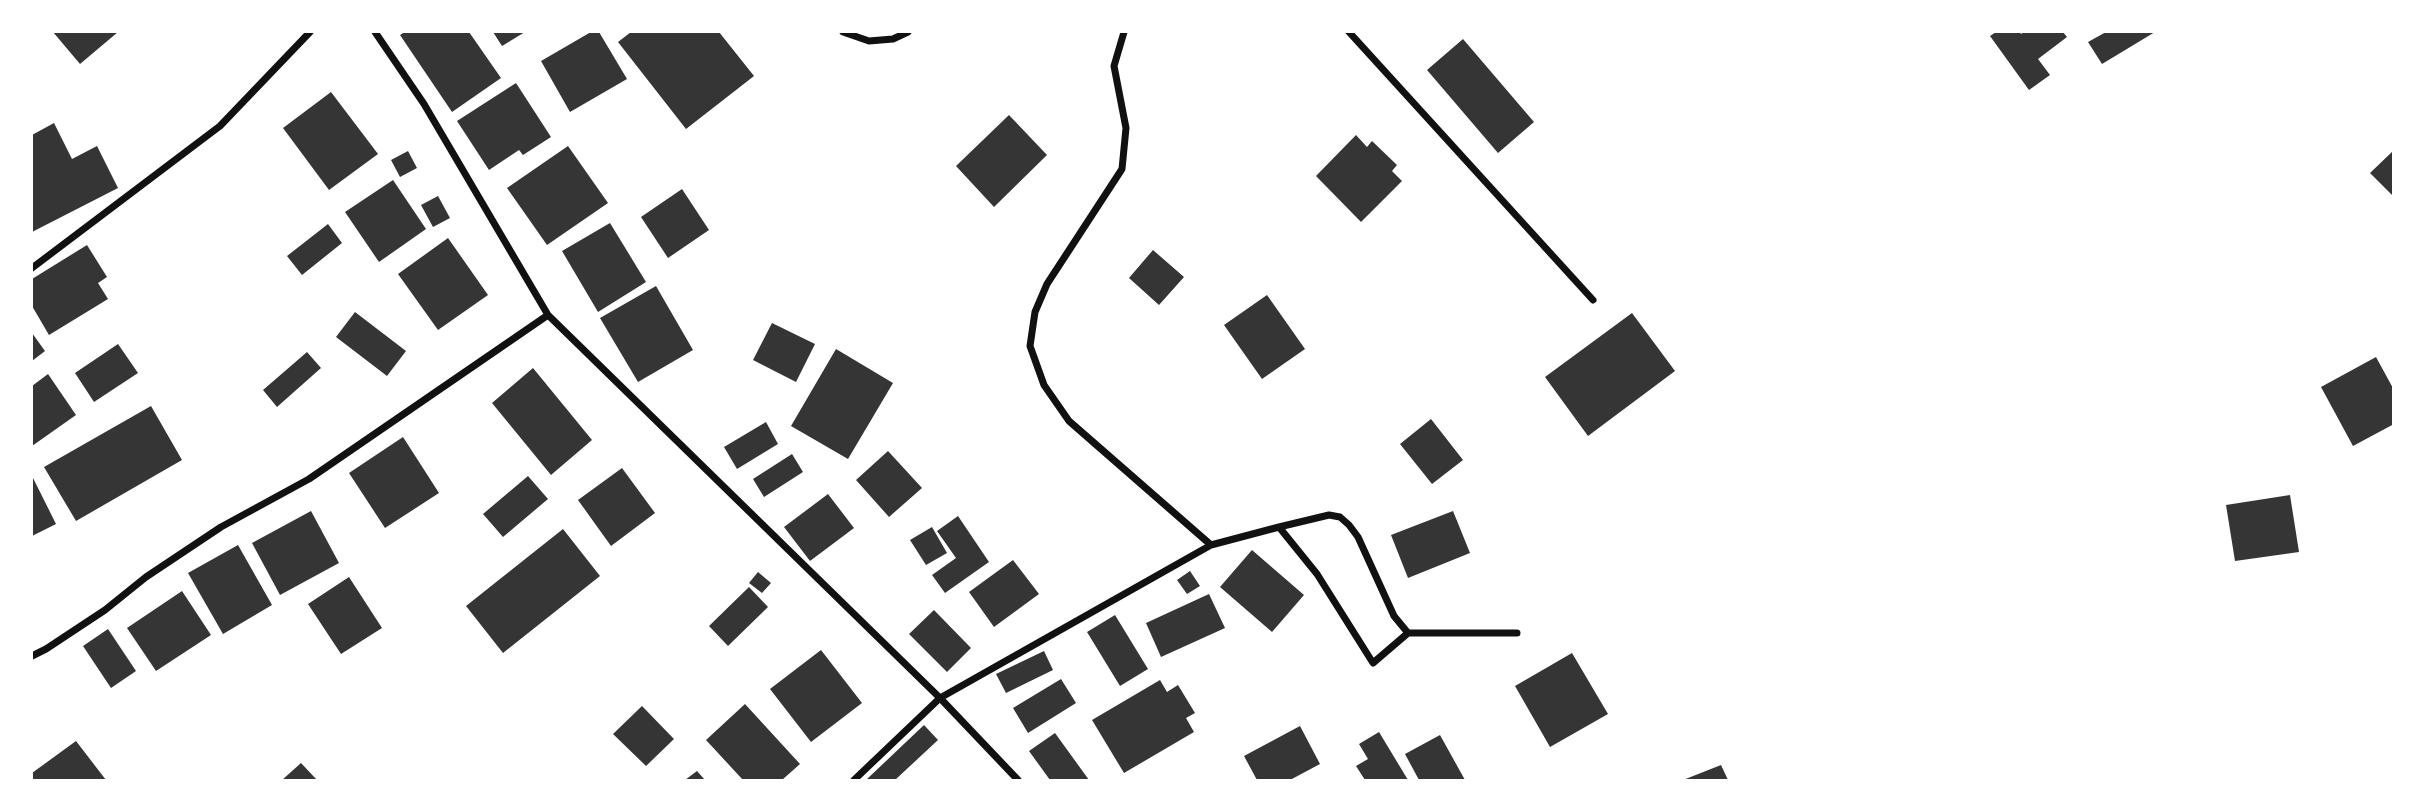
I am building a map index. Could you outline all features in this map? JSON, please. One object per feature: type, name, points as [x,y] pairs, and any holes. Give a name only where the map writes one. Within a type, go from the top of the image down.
[{"type":"street","points":[[32,268],[220,126],[310,32]]},
{"type":"street","points":[[374,32],[424,104],[548,315],[940,698],[1018,780]]},
{"type":"street","points":[[843,32],[869,41],[893,39],[908,32]]},
{"type":"street","points":[[1124,32],[1114,66],[1126,128],[1122,169],[1047,284],[1035,312],[1030,346],[1044,386],[1069,421],[1211,545]]},
{"type":"street","points":[[1349,32],[1594,300]]},
{"type":"street","points":[[32,656],[105,610],[146,577],[221,527],[309,479],[548,315]]},
{"type":"street","points":[[853,780],[940,698],[1211,545],[1329,515],[1340,517],[1358,537],[1394,616],[1408,633]]},
{"type":"street","points":[[1279,527],[1317,574],[1373,663],[1408,633],[1517,634]]},
{"type":"building","points":[[53,32],[118,32],[80,64]]},
{"type":"building","points":[[405,32],[469,32],[501,78],[452,112],[400,35]]},
{"type":"building","points":[[493,32],[525,32],[502,46]]},
{"type":"building","points":[[591,32],[599,32],[627,79],[570,112],[541,61]]},
{"type":"building","points":[[631,32],[719,32],[754,76],[686,129],[618,42]]},
{"type":"building","points":[[1996,32],[2063,32],[2067,37],[2038,59],[2050,75],[2029,90],[1990,36]]},
{"type":"building","points":[[2106,32],[2155,32],[2102,64],[2088,42]]},
{"type":"building","points":[[1463,39],[1534,122],[1498,153],[1427,70]]},
{"type":"building","points":[[516,83],[551,137],[523,155],[519,150],[489,170],[457,121]]},
{"type":"building","points":[[331,92],[378,154],[329,190],[283,128]]},
{"type":"building","points":[[1009,115],[1047,155],[994,207],[956,166]]},
{"type":"building","points":[[54,123],[72,159],[97,146],[118,188],[32,232],[32,135]]},
{"type":"building","points":[[1356,135],[1367,147],[1372,141],[1397,165],[1392,171],[1402,181],[1361,222],[1316,176]]},
{"type":"building","points":[[568,146],[608,203],[547,245],[507,188]]},
{"type":"building","points":[[2394,150],[2394,197],[2370,173]]},
{"type":"building","points":[[408,151],[417,168],[400,177],[391,160]]},
{"type":"building","points":[[393,180],[426,229],[379,262],[345,212]]},
{"type":"building","points":[[682,189],[709,230],[668,258],[641,217]]},
{"type":"building","points":[[438,196],[450,218],[433,227],[421,205]]},
{"type":"building","points":[[610,223],[646,282],[598,312],[562,251]]},
{"type":"building","points":[[328,224],[342,243],[302,275],[287,256]]},
{"type":"building","points":[[448,238],[488,295],[438,330],[398,274]]},
{"type":"building","points":[[87,245],[107,277],[98,283],[108,299],[49,335],[32,306],[32,279]]},
{"type":"building","points":[[1153,250],[1184,277],[1159,305],[1129,278]]},
{"type":"building","points":[[656,286],[693,350],[638,382],[600,318]]},
{"type":"building","points":[[1267,295],[1305,349],[1262,379],[1224,325]]},
{"type":"building","points":[[355,312],[406,351],[387,376],[336,337]]},
{"type":"building","points":[[1632,313],[1675,371],[1588,436],[1545,377]]},
{"type":"building","points":[[772,323],[815,344],[796,382],[753,360]]},
{"type":"building","points":[[32,333],[45,351],[32,361]]},
{"type":"building","points":[[118,344],[138,373],[94,402],[75,373]]},
{"type":"building","points":[[836,349],[893,383],[848,459],[791,426]]},
{"type":"building","points":[[307,352],[321,368],[277,407],[263,390]]},
{"type":"building","points":[[2376,357],[2394,390],[2394,424],[2353,446],[2321,387]]},
{"type":"building","points":[[533,368],[592,440],[551,475],[492,403]]},
{"type":"building","points":[[48,374],[76,415],[32,446],[32,386]]},
{"type":"building","points":[[151,406],[182,460],[76,521],[44,467]]},
{"type":"building","points":[[1431,419],[1463,460],[1432,484],[1400,444]]},
{"type":"building","points":[[766,422],[778,444],[737,469],[724,447]]},
{"type":"building","points":[[403,437],[439,493],[385,528],[349,473]]},
{"type":"building","points":[[888,451],[922,488],[889,517],[856,480]]},
{"type":"building","points":[[792,454],[803,472],[764,497],[753,479]]},
{"type":"building","points":[[622,468],[655,513],[611,546],[578,500]]},
{"type":"building","points":[[32,476],[56,524],[32,536]]},
{"type":"building","points":[[528,476],[548,499],[503,537],[483,514]]},
{"type":"building","points":[[828,494],[854,528],[810,561],[784,527]]},
{"type":"building","points":[[2290,495],[2299,552],[2235,561],[2226,505]]},
{"type":"building","points":[[311,511],[339,563],[280,595],[252,543]]},
{"type":"building","points":[[1453,511],[1470,553],[1408,578],[1391,535]]},
{"type":"building","points":[[958,516],[989,562],[945,593],[932,575],[956,558],[937,531]]},
{"type":"building","points":[[932,527],[947,553],[926,565],[910,540]]},
{"type":"building","points":[[563,529],[600,576],[503,653],[466,606]]},
{"type":"building","points":[[238,545],[272,605],[223,634],[188,573]]},
{"type":"building","points":[[1252,550],[1304,595],[1272,632],[1220,587]]},
{"type":"building","points":[[1013,560],[1039,594],[994,627],[969,592]]},
{"type":"building","points":[[1190,571],[1200,586],[1187,594],[1177,580]]},
{"type":"building","points":[[758,572],[771,583],[762,593],[749,583]]},
{"type":"building","points":[[349,577],[382,628],[341,654],[308,604]]},
{"type":"building","points":[[749,587],[768,607],[728,646],[709,626]]},
{"type":"building","points":[[182,591],[211,635],[156,671],[127,628]]},
{"type":"building","points":[[1209,594],[1225,628],[1161,657],[1146,623]]},
{"type":"building","points":[[934,610],[971,648],[947,672],[909,634]]},
{"type":"building","points":[[1115,615],[1148,669],[1120,686],[1087,632]]},
{"type":"building","points":[[108,629],[136,671],[111,688],[83,646]]},
{"type":"building","points":[[821,650],[862,703],[811,742],[770,689]]},
{"type":"building","points":[[1044,651],[1053,670],[1006,693],[996,674]]},
{"type":"building","points":[[1572,653],[1608,714],[1550,747],[1515,686]]},
{"type":"building","points":[[1061,679],[1076,703],[1028,733],[1013,708]]},
{"type":"building","points":[[1160,680],[1167,692],[1178,685],[1195,713],[1186,718],[1194,732],[1124,773],[1092,720]]},
{"type":"building","points":[[745,704],[800,764],[782,780],[743,780],[706,740]]},
{"type":"building","points":[[642,706],[674,739],[646,766],[613,734]]},
{"type":"building","points":[[924,725],[938,740],[895,780],[866,780]]},
{"type":"building","points":[[1300,726],[1320,764],[1290,780],[1257,780],[1244,756]]},
{"type":"building","points":[[1379,732],[1408,780],[1365,780],[1356,766],[1368,759],[1359,744]]},
{"type":"building","points":[[1055,733],[1089,780],[1050,780],[1029,751]]},
{"type":"building","points":[[1440,735],[1465,780],[1419,780],[1405,754]]},
{"type":"building","points":[[76,741],[106,780],[32,780],[32,773]]},
{"type":"building","points":[[301,763],[317,780],[282,780]]},
{"type":"building","points":[[1721,765],[1728,780],[1683,780]]},
{"type":"building","points":[[697,771],[705,780],[685,780]]}]
